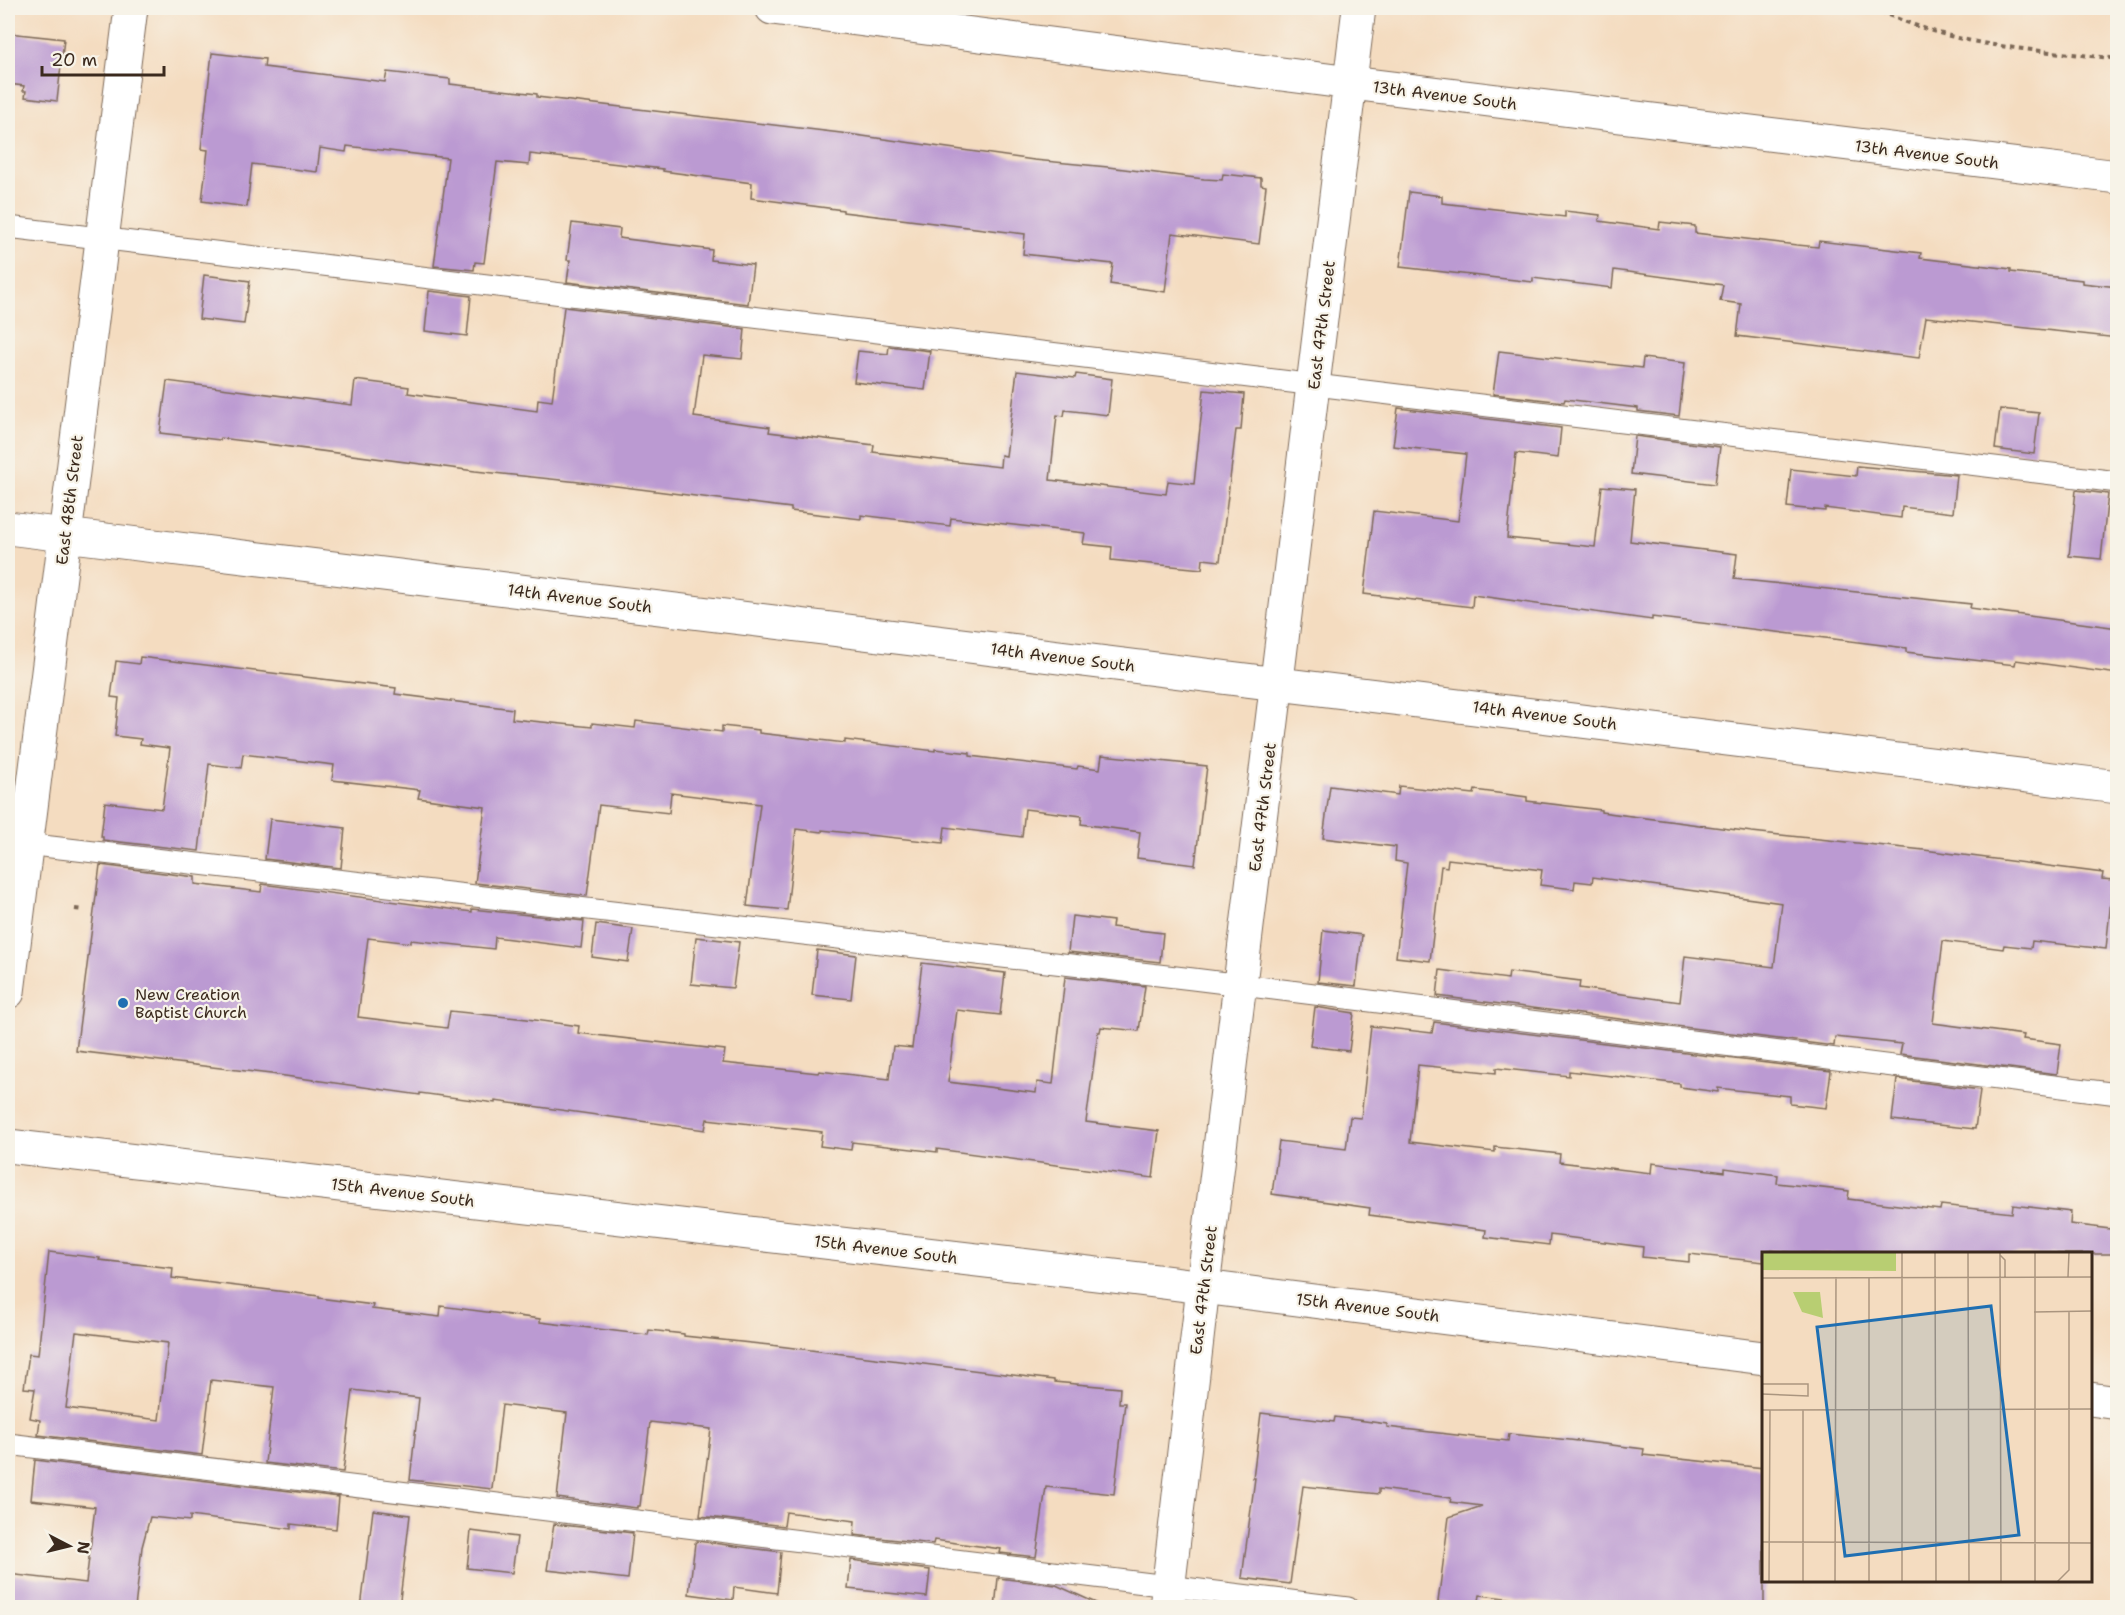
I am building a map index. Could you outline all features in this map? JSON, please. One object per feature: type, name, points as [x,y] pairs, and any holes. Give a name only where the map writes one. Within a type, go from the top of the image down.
[{"type":"street","name":"East 48th Street","points":[[8,992],[17,843],[66,535],[131,8]]},
{"type":"street","name":"13th Avenue South","points":[[772,8],[1351,83],[2118,177]]},
{"type":"street","name":"East 47th Street","points":[[1168,1597],[1203,1287],[1359,8]]},
{"type":"street","name":"14th Avenue South","points":[[8,528],[2118,787]]},
{"type":"street","name":"15th Avenue South","points":[[8,1146],[1203,1287],[1762,1358]]},
{"type":"street","points":[[2092,1399],[2118,1403]]},
{"type":"lane","points":[[8,227],[2118,483]]},
{"type":"lane","points":[[17,843],[1240,985],[2118,1094]]},
{"type":"lane","points":[[8,1444],[1168,1597],[1348,1608]]},
{"type":"path","points":[[1872,8],[1901,21],[1950,36],[1996,45],[2118,59]]},
{"type":"path","points":[[75,909],[83,910]]},
{"type":"building","points":[[8,33],[64,39],[57,101],[25,97],[24,86],[8,84]]},
{"type":"building","points":[[212,53],[265,59],[264,67],[385,82],[387,72],[450,79],[450,84],[537,94],[537,97],[841,133],[1034,160],[1204,179],[1222,180],[1223,174],[1261,178],[1261,185],[1266,186],[1259,244],[1172,233],[1165,292],[1110,284],[1113,264],[1023,254],[1025,234],[843,212],[843,210],[751,198],[752,183],[663,171],[663,169],[530,154],[529,165],[497,162],[484,263],[475,262],[474,270],[434,266],[448,158],[347,146],[346,152],[320,148],[317,172],[252,164],[247,207],[202,201],[208,150],[201,149]]},
{"type":"building","points":[[1409,192],[1442,196],[1442,203],[1565,217],[1565,211],[1600,215],[1599,221],[1659,229],[1660,222],[1695,226],[1695,233],[1818,247],[1819,241],[1921,253],[1920,258],[2011,269],[2011,272],[2082,280],[2082,283],[2118,287],[2118,338],[1926,317],[1919,358],[1737,336],[1741,304],[1720,301],[1723,285],[1614,270],[1612,288],[1533,278],[1533,282],[1400,267]]},
{"type":"building","points":[[572,223],[620,229],[619,238],[712,250],[711,260],[753,265],[748,304],[567,282],[570,260],[567,260]]},
{"type":"building","points":[[204,275],[250,281],[244,324],[199,319]]},
{"type":"building","points":[[429,291],[471,296],[467,336],[425,331]]},
{"type":"building","points":[[564,307],[745,329],[742,359],[702,355],[694,417],[770,427],[769,432],[874,445],[873,452],[1000,467],[1001,455],[1006,456],[1017,371],[1075,378],[1076,374],[1112,379],[1108,415],[1065,410],[1064,416],[1057,415],[1050,480],[1166,494],[1168,481],[1194,484],[1204,390],[1244,394],[1241,430],[1236,430],[1220,561],[1203,559],[1202,569],[1111,560],[1112,547],[1083,544],[1085,533],[951,518],[950,526],[861,515],[861,519],[608,485],[475,471],[221,438],[220,440],[160,433],[167,381],[352,405],[355,380],[409,387],[408,393],[537,411],[538,399],[552,401]]},
{"type":"building","points":[[889,346],[930,351],[925,390],[854,382],[858,351],[888,354]]},
{"type":"building","points":[[1499,351],[1642,368],[1643,358],[1685,363],[1679,416],[1638,411],[1638,408],[1565,399],[1564,402],[1493,394]]},
{"type":"building","points":[[1398,408],[1561,428],[1558,458],[1516,453],[1507,538],[1595,547],[1602,486],[1635,489],[1630,541],[1737,554],[1734,579],[1971,604],[1970,608],[2118,628],[2118,674],[2016,660],[2015,665],[1906,652],[1906,648],[1652,617],[1652,620],[1473,595],[1472,607],[1364,594],[1374,511],[1458,521],[1466,454],[1393,446]]},
{"type":"building","points":[[2000,409],[2039,413],[2034,454],[1995,449]]},
{"type":"building","points":[[1635,436],[1720,447],[1715,484],[1631,474]]},
{"type":"building","points":[[1857,466],[1957,475],[1953,513],[1902,507],[1901,518],[1825,508],[1825,511],[1787,507],[1791,469],[1856,476]]},
{"type":"building","points":[[2076,490],[2108,494],[2101,559],[2069,556]]},
{"type":"building","points":[[140,657],[396,688],[395,694],[513,709],[512,719],[592,727],[592,723],[635,728],[636,721],[722,732],[722,726],[759,730],[759,733],[845,743],[845,740],[970,753],[970,756],[1077,769],[1078,766],[1100,769],[1102,755],[1207,766],[1195,865],[1137,858],[1140,832],[1081,824],[1082,816],[1025,809],[1022,837],[945,827],[943,843],[796,829],[787,910],[747,906],[760,804],[671,793],[669,813],[599,805],[587,896],[475,883],[485,807],[418,798],[420,790],[332,780],[334,765],[243,754],[241,768],[209,764],[199,851],[103,840],[101,837],[105,802],[162,809],[170,748],[140,744],[141,739],[115,736],[119,698],[111,697],[116,661],[139,664]]},
{"type":"building","points":[[1330,786],[1398,795],[1399,786],[1474,794],[1475,790],[1527,797],[1527,801],[1752,832],[1924,850],[2103,873],[2102,879],[2113,880],[2106,949],[2032,941],[2031,948],[2004,945],[2003,949],[1943,941],[1933,1023],[2024,1035],[2023,1039],[2061,1044],[2057,1074],[1900,1054],[1902,1044],[1835,1037],[1834,1046],[1437,996],[1440,970],[1508,979],[1509,972],[1580,981],[1579,988],[1680,1002],[1685,956],[1774,967],[1782,903],[1593,877],[1592,883],[1575,881],[1574,889],[1540,885],[1542,870],[1448,859],[1447,867],[1441,866],[1430,961],[1396,957],[1407,863],[1395,861],[1396,847],[1323,838]]},
{"type":"building","points":[[270,819],[345,828],[341,868],[265,859]]},
{"type":"building","points":[[100,865],[195,877],[195,884],[261,892],[262,884],[472,912],[472,909],[584,921],[581,948],[495,937],[494,949],[368,938],[358,1017],[447,1028],[450,1011],[527,1019],[579,1026],[578,1033],[725,1050],[723,1063],[889,1079],[893,1046],[912,1048],[922,963],[1005,973],[1000,1015],[957,1010],[948,1082],[1036,1093],[1037,1082],[1053,1084],[1065,977],[1145,986],[1139,1031],[1101,1027],[1098,1032],[1086,1122],[1159,1131],[1153,1178],[937,1149],[937,1152],[852,1142],[851,1150],[820,1146],[822,1132],[707,1119],[705,1130],[495,1101],[495,1103],[420,1093],[420,1095],[271,1074],[76,1051]]},
{"type":"building","points":[[1072,916],[1113,921],[1112,927],[1163,933],[1160,962],[1068,952]]},
{"type":"building","points":[[596,924],[633,929],[628,962],[592,957]]},
{"type":"building","points":[[1323,930],[1362,935],[1356,986],[1318,982]]},
{"type":"building","points":[[696,937],[739,942],[733,988],[691,984]]},
{"type":"building","points":[[817,950],[856,955],[851,999],[812,995]]},
{"type":"building","points":[[1315,1007],[1354,1013],[1349,1051],[1310,1046]]},
{"type":"building","points":[[1434,1022],[1831,1071],[1826,1108],[1790,1104],[1790,1096],[1718,1088],[1718,1092],[1680,1087],[1680,1084],[1569,1071],[1569,1076],[1496,1068],[1496,1073],[1418,1065],[1410,1142],[1495,1152],[1495,1147],[1560,1154],[1559,1162],[1651,1173],[1652,1163],[1725,1172],[1725,1168],[1778,1175],[1777,1183],[1849,1191],[1848,1199],[1940,1210],[1941,1205],[2012,1213],[2013,1205],[2071,1212],[2070,1224],[2118,1230],[2118,1254],[2092,1254],[2092,1252],[1786,1252],[1769,1250],[1762,1252],[1762,1262],[1689,1254],[1689,1262],[1642,1257],[1643,1247],[1550,1235],[1549,1245],[1485,1237],[1486,1230],[1369,1215],[1370,1208],[1272,1194],[1279,1141],[1346,1149],[1350,1117],[1361,1118],[1371,1026],[1432,1033]]},
{"type":"building","points":[[1897,1079],[1980,1090],[1975,1129],[1892,1120]]},
{"type":"building","points":[[49,1252],[173,1268],[172,1278],[319,1296],[319,1298],[373,1305],[372,1309],[440,1317],[441,1306],[540,1319],[540,1322],[648,1335],[649,1330],[1054,1380],[1054,1382],[1120,1388],[1119,1403],[1125,1403],[1114,1494],[1046,1487],[1036,1557],[1000,1553],[1001,1549],[934,1540],[933,1544],[854,1535],[855,1521],[786,1512],[784,1526],[700,1516],[711,1429],[650,1422],[640,1506],[637,1508],[557,1498],[567,1413],[502,1405],[492,1489],[410,1480],[419,1398],[353,1390],[343,1472],[265,1463],[274,1387],[211,1380],[202,1455],[38,1435],[40,1420],[30,1418],[35,1389],[24,1388],[29,1354],[38,1355]],"holes":[[[76,1332],[168,1343],[159,1420],[66,1408]]]},
{"type":"building","points":[[1261,1413],[1334,1422],[1335,1417],[1387,1424],[1387,1427],[1508,1441],[1509,1434],[1570,1440],[1644,1449],[1643,1455],[1762,1468],[1764,1608],[1590,1608],[1480,1595],[1478,1607],[1438,1602],[1449,1517],[1482,1506],[1450,1502],[1451,1498],[1379,1489],[1379,1494],[1303,1486],[1290,1584],[1242,1578],[1255,1478],[1253,1478]]},
{"type":"building","points":[[35,1460],[339,1497],[336,1529],[291,1524],[291,1529],[190,1516],[190,1521],[150,1517],[142,1547],[135,1608],[8,1608],[8,1574],[86,1583],[95,1507],[31,1500]]},
{"type":"building","points":[[373,1510],[410,1515],[399,1608],[361,1608]]},
{"type":"building","points":[[554,1524],[633,1533],[628,1579],[547,1570]]},
{"type":"building","points":[[471,1531],[517,1537],[512,1573],[467,1568]]},
{"type":"building","points":[[697,1541],[781,1552],[777,1593],[734,1587],[733,1600],[689,1594]]},
{"type":"building","points":[[851,1560],[930,1570],[927,1597],[848,1589]]},
{"type":"building","points":[[998,1578],[1056,1585],[1107,1608],[995,1608]]},
{"type":"place","name":"New Creation Baptist Church","points":[[123,1003]]}]
